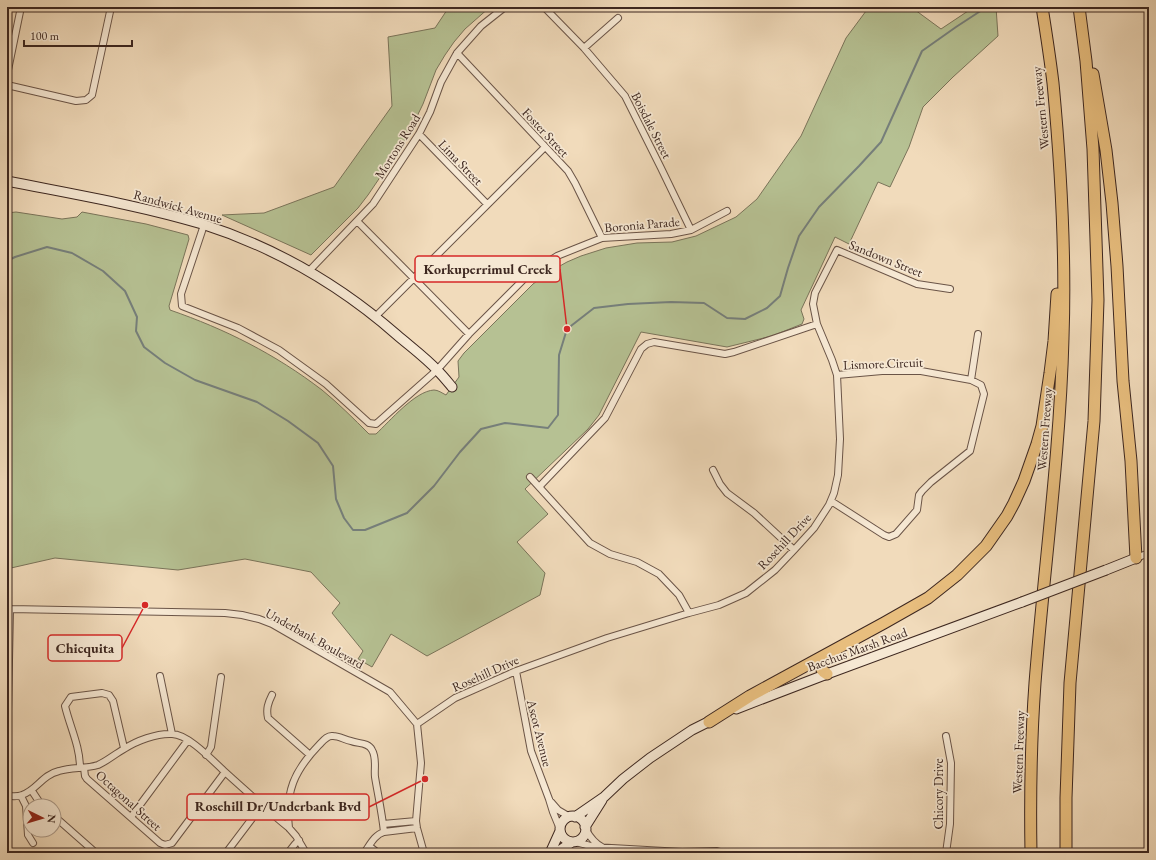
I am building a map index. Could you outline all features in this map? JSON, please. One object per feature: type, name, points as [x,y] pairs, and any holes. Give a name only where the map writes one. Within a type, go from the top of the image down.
[{"type":"highway","name":"Western Freeway","points":[[1030,853],[1031,766],[1035,684],[1055,466],[1062,369],[1064,298],[1062,212],[1056,122],[1042,7]]},
{"type":"highway","points":[[1079,11],[1095,81],[1112,204],[1117,266],[1122,381],[1131,461],[1136,558]]},
{"type":"highway","points":[[1066,853],[1066,798],[1070,683],[1094,421],[1098,300],[1093,149],[1086,61],[1079,11]]},
{"type":"highway","points":[[709,722],[750,696],[909,609],[945,585],[986,546],[1007,516],[1024,481],[1042,426],[1054,341],[1057,297],[1057,266],[1062,212]]},
{"type":"highway","points":[[822,657],[820,666],[823,672],[827,674]]},
{"type":"main road","name":"Randwick Avenue","points":[[7,181],[148,209],[204,225],[258,245],[309,271],[332,285],[376,316],[437,370],[452,387]]},
{"type":"main road","name":"Bacchus Marsh Road","points":[[572,817],[604,797],[623,779],[650,758],[686,734],[747,704],[1136,558]]},
{"type":"main road","name":"Bacchus Marsh Road","points":[[586,828],[604,797]]},
{"type":"main road","points":[[550,853],[563,821],[572,817],[582,820],[586,828],[583,838],[556,853]]},
{"type":"main road","points":[[560,830],[561,835],[567,841],[574,842]]},
{"type":"street","points":[[7,75],[21,7]]},
{"type":"street","points":[[7,85],[76,101],[86,100],[92,95],[110,7]]},
{"type":"street","name":"Mortons Road","points":[[309,271],[373,204],[419,134],[430,112],[441,82],[457,53],[481,26],[505,7]]},
{"type":"street","name":"Boisdale Street","points":[[544,7],[584,48],[625,96],[690,230]]},
{"type":"street","points":[[584,48],[618,18]]},
{"type":"street","name":"Foster Street","points":[[457,53],[568,171],[576,183],[602,238]]},
{"type":"street","name":"Lima Street","points":[[419,134],[487,204]]},
{"type":"street","points":[[376,316],[545,147]]},
{"type":"street","name":"Boronia Parade","points":[[204,225],[181,294],[182,306],[238,328],[279,350],[326,384],[368,423],[376,424],[437,370],[469,334],[529,274],[558,256],[602,238],[671,234],[690,230],[727,212]]},
{"type":"street","points":[[357,221],[469,334]]},
{"type":"street","name":"Sandown Street","points":[[837,250],[917,284],[950,289]]},
{"type":"street","name":"Rosehill Drive","points":[[417,724],[455,698],[516,671],[607,638],[689,612],[718,605],[746,593],[776,570],[814,528],[829,505],[834,493],[838,475],[840,439],[837,375],[817,324],[813,304],[815,293],[837,250]]},
{"type":"street","points":[[539,487],[605,418],[641,349],[647,344],[654,342],[725,354],[817,324]]},
{"type":"street","points":[[831,500],[884,535],[890,537],[896,534],[917,510],[919,496],[922,490],[970,452],[984,394],[981,385],[971,380],[978,334]]},
{"type":"street","name":"Lismore Circuit","points":[[837,375],[882,371],[921,371],[971,380]]},
{"type":"street","points":[[713,470],[720,484],[727,493],[754,513],[794,550]]},
{"type":"street","points":[[530,477],[590,544],[610,554],[637,562],[659,574],[679,595],[689,612]]},
{"type":"street","points":[[1136,558],[1149,554]]},
{"type":"street","points":[[8,711],[9,609]]},
{"type":"street","name":"Underbank Boulevard","points":[[9,609],[200,612],[242,615],[259,619],[272,624],[390,692],[417,724]]},
{"type":"street","name":"Ascot Avenue","points":[[516,671],[531,751],[549,799],[552,812],[560,830]]},
{"type":"street","points":[[160,676],[172,734]]},
{"type":"street","points":[[206,754],[211,746],[221,677]]},
{"type":"street","points":[[82,768],[65,706],[72,697],[102,692],[109,695],[113,702],[124,748]]},
{"type":"street","points":[[272,695],[267,705],[266,712],[268,718],[310,755]]},
{"type":"street","points":[[417,724],[421,764],[416,825],[424,853]]},
{"type":"street","points":[[7,796],[21,796],[32,791],[48,775],[65,769],[82,768],[100,764],[124,748],[142,740],[172,734],[179,735],[206,754],[224,772],[263,804],[289,828],[299,840],[306,853]]},
{"type":"street","points":[[289,828],[288,819],[290,790],[299,769],[328,736],[333,736],[367,745],[372,748],[384,832]]},
{"type":"street","name":"Chicory Drive","points":[[946,736],[951,763],[950,824],[946,853]]},
{"type":"street","points":[[131,817],[188,740]]},
{"type":"street","name":"Octagonal Street","points":[[82,768],[87,779],[160,843],[165,845],[172,843],[224,772]]},
{"type":"street","points":[[32,791],[37,798]]},
{"type":"street","points":[[21,796],[26,806],[28,835],[33,843]]},
{"type":"street","points":[[549,799],[558,810],[572,817]]},
{"type":"street","points":[[226,853],[263,804]]},
{"type":"street","points":[[62,823],[96,853]]},
{"type":"street","points":[[383,824],[416,825]]},
{"type":"street","points":[[364,853],[378,834],[416,825]]},
{"type":"street","points":[[586,828],[590,837],[602,847]]},
{"type":"street","points":[[288,853],[299,840]]},
{"type":"street","points":[[574,842],[586,845],[636,851],[717,851],[724,853]]},
{"type":"street","points":[[369,846],[378,853]]},
{"type":"green space","points":[[449,7],[490,7],[465,29],[445,55],[436,70],[423,104],[406,139],[368,195],[358,208],[311,255],[222,215],[264,213],[334,187],[392,106],[388,37],[435,28]]},
{"type":"green space","points":[[869,7],[911,7],[941,29],[974,7],[996,7],[998,36],[923,107],[909,147],[890,187],[878,182],[849,244],[835,237],[801,310],[804,319],[802,324],[772,336],[727,347],[641,332],[599,415],[588,429],[525,489],[548,514],[517,542],[545,573],[540,595],[427,656],[391,634],[372,667],[358,659],[363,651],[332,613],[340,603],[311,572],[245,559],[178,570],[55,558],[11,568],[7,567],[7,213],[16,212],[62,219],[77,217],[82,212],[146,224],[188,235],[189,239],[169,306],[170,310],[210,325],[268,354],[322,390],[369,434],[376,434],[419,395],[434,390],[446,395],[459,377],[458,361],[464,353],[533,284],[551,271],[581,256],[606,248],[637,243],[672,242],[696,236],[736,217],[757,199],[801,136],[846,38]]},
{"type":"waterway","points":[[7,261],[47,247],[72,253],[103,271],[125,291],[137,317],[136,331],[144,347],[165,363],[195,380],[257,402],[288,421],[318,443],[333,466],[336,499],[344,518],[353,530],[365,530],[407,513],[434,486],[460,452],[481,429],[505,423],[548,428],[558,415],[559,355],[567,329],[594,308],[628,304],[671,302],[704,303],[727,318],[745,319],[767,308],[780,296],[799,236],[819,207],[881,142],[922,51],[982,10],[992,7]]},
{"type":"place","name":"Korkuperrimul Creek","points":[[567,329]]},
{"type":"place","name":"Chicquita","points":[[145,605]]},
{"type":"place","name":"Rosehill Dr/Underbank Bvd","points":[[425,779]]}]
